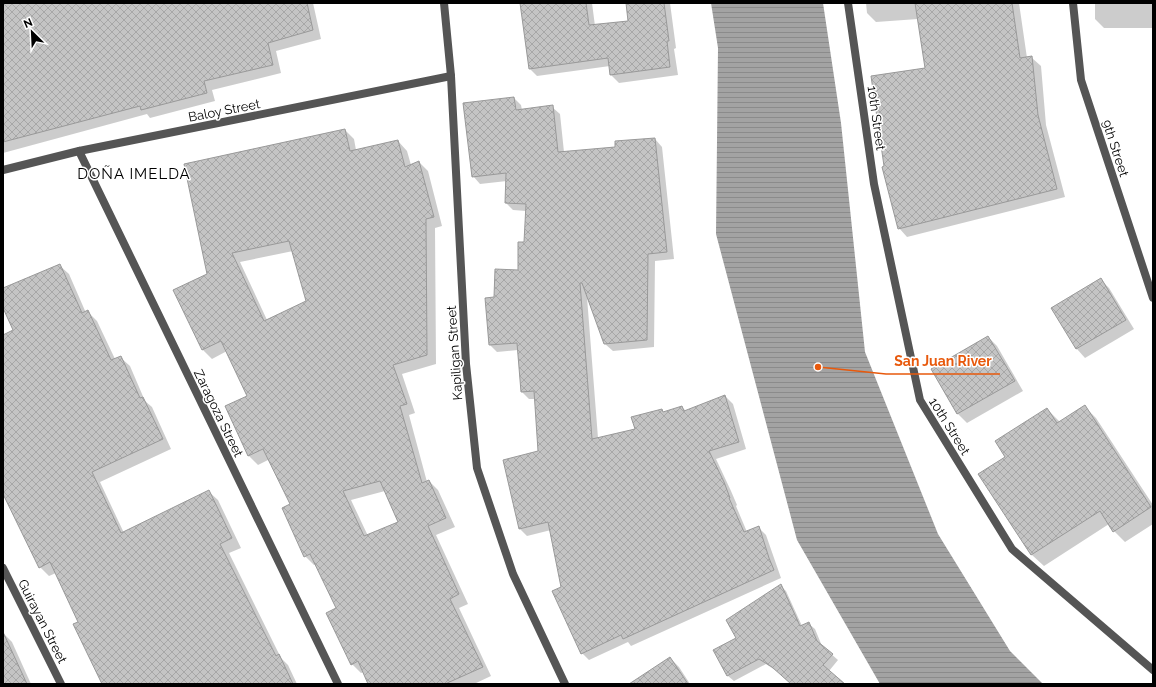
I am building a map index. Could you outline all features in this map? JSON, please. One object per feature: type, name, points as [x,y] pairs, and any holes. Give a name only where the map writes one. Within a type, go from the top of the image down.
[{"type":"street","name":"Kapiligan Street","points":[[444,3],[451,76],[466,364],[478,468],[513,574],[565,684]]},
{"type":"street","name":"10th Street","points":[[848,3],[874,184],[920,400],[1012,548],[1153,670]]},
{"type":"street","name":"9th Street","points":[[1073,3],[1081,80],[1153,298]]},
{"type":"street","name":"Baloy Street","points":[[3,170],[79,151],[451,76]]},
{"type":"street","name":"Zaragoza Street","points":[[79,151],[338,684]]},
{"type":"street","name":"Guirayan Street","points":[[3,568],[61,684]]},
{"type":"shaded area","points":[[711,3],[823,3],[841,123],[865,352],[938,534],[1010,651],[1043,684],[880,684],[797,540],[716,234],[718,48]]},
{"type":"building","points":[[3,3],[307,3],[313,30],[268,43],[273,65],[204,81],[207,93],[141,110],[140,106],[3,142]]},
{"type":"building","points":[[520,3],[586,3],[589,25],[628,21],[626,3],[664,3],[669,41],[667,41],[670,67],[610,75],[608,58],[529,69]]},
{"type":"building","points":[[915,3],[1012,3],[1020,58],[1032,56],[1038,115],[1057,189],[898,229],[882,167],[884,166],[871,76],[925,68]]},
{"type":"building","points":[[514,97],[516,110],[553,105],[558,152],[615,147],[615,141],[655,138],[667,252],[648,254],[647,340],[604,344],[582,283],[580,283],[592,439],[635,429],[631,417],[662,409],[663,412],[682,406],[684,411],[725,395],[739,442],[709,451],[724,482],[729,498],[744,532],[759,526],[774,570],[623,639],[621,635],[581,654],[552,591],[561,587],[548,522],[519,529],[503,460],[538,451],[534,391],[521,392],[517,343],[489,345],[485,298],[494,297],[495,269],[518,270],[518,242],[524,242],[526,204],[505,203],[506,173],[472,177],[463,103]]},
{"type":"building","points":[[345,129],[350,151],[398,140],[405,167],[419,161],[434,217],[426,219],[427,355],[393,365],[407,404],[400,406],[422,483],[429,480],[446,518],[428,526],[459,594],[450,599],[483,667],[445,684],[368,684],[358,661],[351,665],[326,613],[336,608],[310,554],[304,557],[282,508],[290,504],[263,449],[248,456],[225,406],[247,396],[221,341],[202,350],[173,290],[207,274],[184,164]],"holes":[[[289,241],[306,301],[264,321],[232,253]],[[380,481],[398,522],[364,536],[343,491]]]},
{"type":"building","points":[[60,264],[82,313],[88,310],[111,360],[121,356],[140,398],[143,397],[163,439],[92,472],[121,533],[209,490],[232,538],[220,544],[276,656],[279,654],[293,684],[102,684],[73,624],[78,622],[50,562],[39,568],[3,494],[3,335],[13,330],[3,308],[3,288]]},
{"type":"building","points":[[1101,278],[1126,320],[1076,349],[1051,308]]},
{"type":"building","points":[[988,336],[1015,381],[957,414],[931,369]]},
{"type":"building","points":[[1085,405],[1151,507],[1113,532],[1100,511],[1031,555],[978,474],[1005,457],[995,441],[1047,408],[1057,423]]},
{"type":"building","points":[[781,584],[800,626],[809,622],[817,641],[833,654],[823,665],[845,684],[791,684],[772,667],[759,659],[727,676],[713,650],[736,638],[726,620]]},
{"type":"building","points":[[3,632],[27,684],[3,684]]},
{"type":"building","points":[[670,657],[688,684],[629,684]]},
{"type":"place","name":"San Juan River","points":[[818,367]]},
{"type":"district","name":"DOÑA IMELDA","points":[[134,174]]}]
